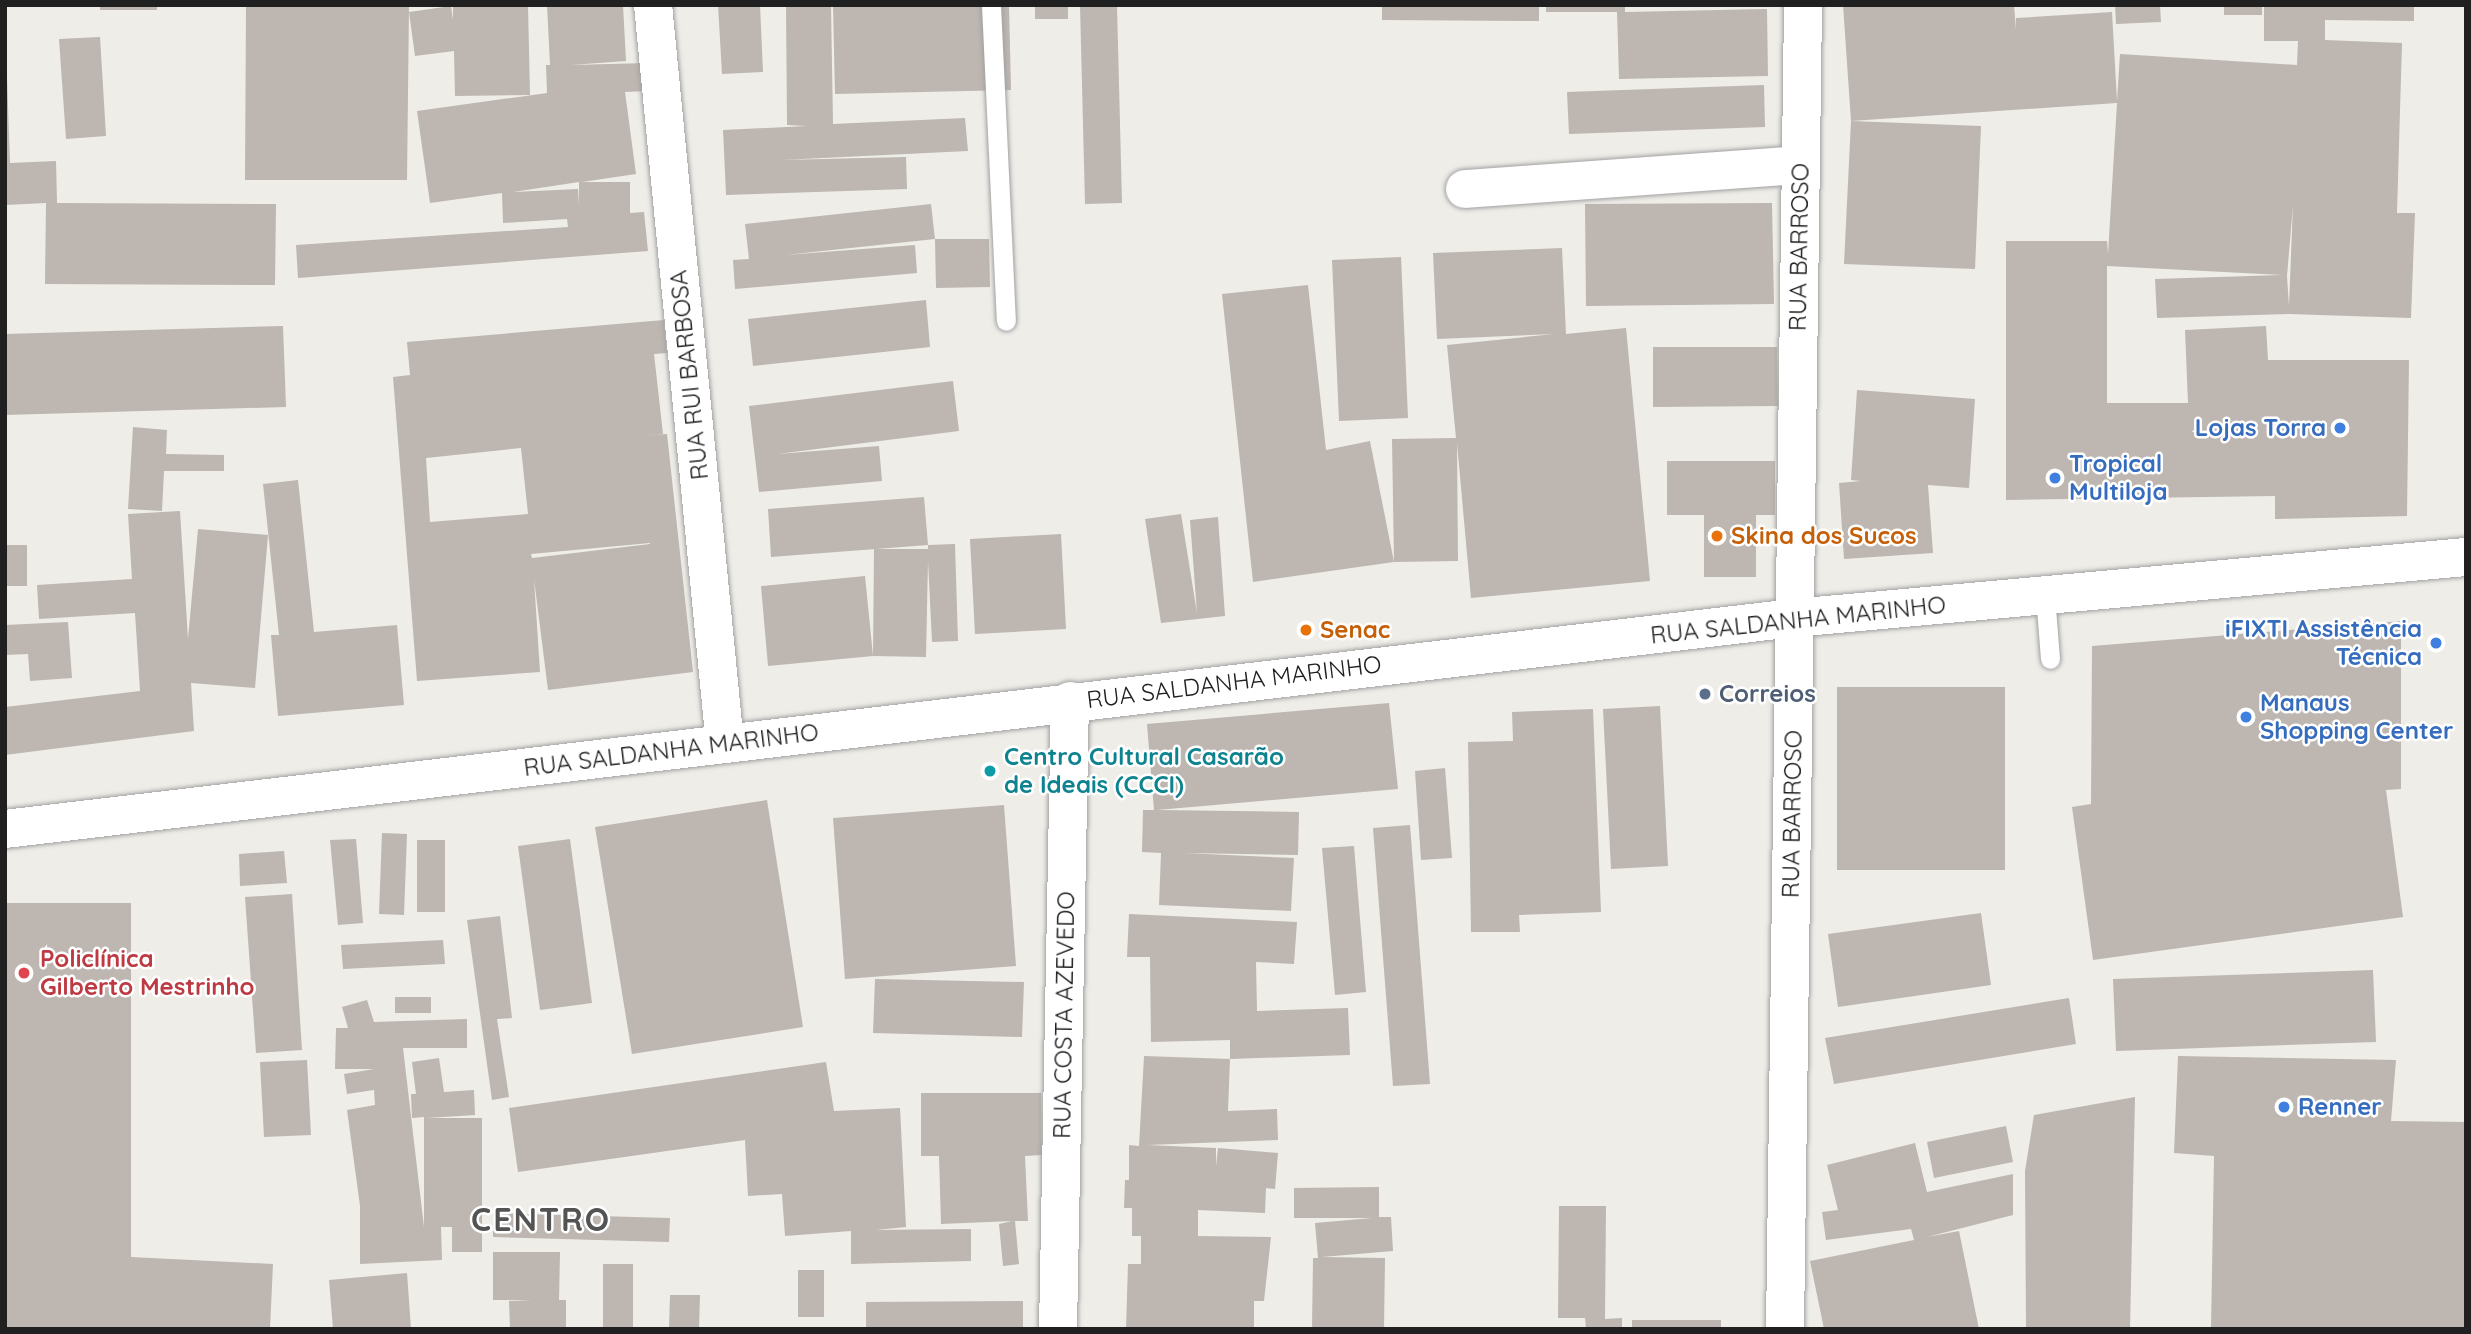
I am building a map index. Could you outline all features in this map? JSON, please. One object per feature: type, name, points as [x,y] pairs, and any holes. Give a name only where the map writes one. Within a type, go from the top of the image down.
[{"type":"street","name":"RUA RUI BARBOSA","points":[[653,5],[725,744]]},
{"type":"street","name":"RUA BARROSO","points":[[1785,1329],[1803,5]]},
{"type":"street","points":[[1465,189],[1800,165]]},
{"type":"street","name":"RUA SALDANHA MARINHO","points":[[5,829],[1070,701],[1794,618],[2466,557]]},
{"type":"street","name":"RUA COSTA AZEVEDO","points":[[1058,1329],[1070,701]]},
{"type":"lane","points":[[991,5],[1006,321]]},
{"type":"lane","points":[[2045,595],[2050,659]]},
{"type":"building","points":[[100,5],[157,5],[157,10],[100,10]]},
{"type":"building","points":[[246,5],[409,5],[407,180],[245,180]]},
{"type":"building","points":[[453,5],[528,5],[530,95],[455,96],[454,51],[415,56],[409,12],[451,6],[453,20]]},
{"type":"building","points":[[547,5],[623,5],[626,61],[571,65],[648,63],[648,91],[625,92],[636,174],[582,182],[630,182],[630,213],[644,212],[648,251],[298,278],[296,245],[568,227],[567,219],[503,223],[502,193],[430,203],[417,111],[547,93],[546,65],[550,65]],"holes":[[[579,182],[579,205],[578,189],[513,192]]]},
{"type":"building","points":[[718,5],[760,5],[763,72],[722,74]]},
{"type":"building","points":[[786,5],[831,5],[833,124],[965,118],[968,151],[781,160],[906,157],[907,189],[726,195],[723,130],[807,126],[787,125]]},
{"type":"building","points":[[833,5],[1009,5],[1011,90],[835,94]]},
{"type":"building","points":[[1035,5],[1068,5],[1068,19],[1035,19]]},
{"type":"building","points":[[1080,5],[1117,5],[1122,203],[1085,204]]},
{"type":"building","points":[[1382,5],[1539,5],[1539,21],[1382,20]]},
{"type":"building","points":[[1546,5],[1625,5],[1625,12],[1767,9],[1768,76],[1619,79],[1617,12],[1546,12]]},
{"type":"building","points":[[1843,5],[2014,5],[2016,30],[2016,18],[2112,12],[2117,101],[2120,54],[2297,65],[2298,41],[2264,41],[2264,5],[2414,5],[2414,21],[2325,20],[2325,40],[2402,43],[2397,213],[2415,213],[2411,318],[2289,314],[2157,318],[2155,279],[2282,275],[2107,266],[2107,403],[2188,403],[2185,330],[2266,326],[2268,360],[2409,360],[2407,516],[2275,519],[2275,496],[2006,500],[2006,241],[2107,241],[2108,254],[2117,103],[1851,121]],"holes":[[[2293,205],[2289,306],[2287,276]]]},
{"type":"building","points":[[2115,5],[2160,5],[2161,22],[2116,24]]},
{"type":"building","points":[[2224,5],[2262,5],[2262,15],[2224,15]]},
{"type":"building","points":[[5,19],[10,163],[56,161],[57,203],[276,204],[275,285],[45,284],[46,203],[5,205]]},
{"type":"building","points":[[100,37],[106,136],[66,139],[59,39]]},
{"type":"building","points":[[1764,85],[1765,127],[1569,134],[1567,92]]},
{"type":"building","points":[[1851,121],[1981,126],[1975,269],[1844,264]]},
{"type":"building","points":[[1772,203],[1774,304],[1586,306],[1585,204]]},
{"type":"building","points":[[931,204],[935,239],[785,255],[915,245],[917,273],[735,289],[733,260],[749,259],[745,224]]},
{"type":"building","points":[[935,239],[989,239],[990,287],[936,288]]},
{"type":"building","points":[[1562,248],[1566,334],[1626,328],[1650,581],[1471,598],[1457,443],[1458,561],[1394,562],[1392,439],[1456,438],[1447,345],[1554,334],[1437,339],[1433,253]]},
{"type":"building","points":[[1401,257],[1408,418],[1339,421],[1332,260]]},
{"type":"building","points":[[1308,285],[1326,450],[1370,441],[1394,562],[1253,582],[1222,294]]},
{"type":"building","points":[[926,300],[930,347],[753,366],[748,319]]},
{"type":"building","points":[[664,320],[667,353],[654,354],[663,434],[641,436],[667,434],[693,672],[548,690],[534,579],[540,672],[417,681],[393,377],[410,375],[407,342]],"holes":[[[521,448],[528,514],[430,522],[426,458]],[[650,543],[532,558],[531,554]]]},
{"type":"building","points":[[283,326],[286,407],[5,415],[5,334]]},
{"type":"building","points":[[1653,347],[1777,347],[1778,406],[1653,407]]},
{"type":"building","points":[[953,381],[959,431],[777,454],[879,446],[882,481],[759,492],[749,406]]},
{"type":"building","points":[[1857,390],[1975,399],[1969,488],[1928,485],[1933,553],[1844,559],[1839,483],[1861,481],[1851,480]]},
{"type":"building","points":[[133,427],[167,430],[166,454],[224,455],[224,471],[164,471],[162,511],[128,509]]},
{"type":"building","points":[[1667,461],[1775,461],[1775,515],[1756,515],[1756,577],[1704,577],[1704,515],[1667,515]]},
{"type":"building","points":[[298,480],[314,632],[397,625],[404,705],[278,716],[271,635],[279,635],[263,484]]},
{"type":"building","points":[[924,497],[928,545],[771,557],[768,509]]},
{"type":"building","points":[[180,511],[188,639],[198,529],[268,535],[255,688],[191,683],[194,731],[5,755],[5,707],[140,691],[135,613],[39,619],[37,585],[132,579],[128,514]]},
{"type":"building","points":[[1181,514],[1197,613],[1190,520],[1218,517],[1225,616],[1161,623],[1145,519]]},
{"type":"building","points":[[1061,534],[1066,629],[975,634],[970,539]]},
{"type":"building","points":[[955,544],[958,641],[932,642],[928,561],[926,657],[873,656],[874,549],[928,549],[928,545]]},
{"type":"building","points":[[5,545],[27,545],[27,586],[5,586]]},
{"type":"building","points":[[865,576],[873,656],[768,666],[761,586]]},
{"type":"building","points":[[2401,621],[2401,789],[2386,790],[2403,917],[2093,960],[2072,807],[2091,804],[2092,646]]},
{"type":"building","points":[[68,622],[72,678],[30,681],[28,654],[5,655],[5,625]]},
{"type":"building","points":[[1837,687],[2005,687],[2005,870],[1837,870]]},
{"type":"building","points":[[1389,703],[1398,789],[1157,810],[1299,812],[1298,855],[1183,853],[1294,858],[1291,911],[1159,905],[1161,853],[1142,852],[1143,810],[1154,810],[1147,724]]},
{"type":"building","points":[[1660,706],[1668,866],[1611,869],[1603,709]]},
{"type":"building","points":[[1593,709],[1601,912],[1519,915],[1520,932],[1471,932],[1468,742],[1513,741],[1512,712]]},
{"type":"building","points":[[1445,768],[1452,858],[1421,860],[1415,771]]},
{"type":"building","points":[[767,800],[803,1027],[632,1054],[595,827]]},
{"type":"building","points":[[1004,805],[1016,966],[845,979],[833,818]]},
{"type":"building","points":[[1410,825],[1430,1084],[1393,1086],[1373,828]]},
{"type":"building","points":[[382,833],[407,834],[404,915],[379,914]]},
{"type":"building","points":[[356,839],[363,923],[338,925],[330,840]]},
{"type":"building","points":[[570,839],[592,1003],[540,1010],[518,846]]},
{"type":"building","points":[[417,840],[445,840],[445,912],[417,912]]},
{"type":"building","points":[[1354,846],[1366,992],[1335,995],[1322,848]]},
{"type":"building","points":[[284,851],[287,883],[240,886],[239,854]]},
{"type":"building","points":[[292,894],[302,1050],[256,1053],[245,897]]},
{"type":"building","points":[[5,903],[131,903],[131,1257],[273,1264],[270,1329],[5,1329]]},
{"type":"building","points":[[1981,913],[1991,985],[1838,1007],[1828,934]]},
{"type":"building","points":[[1129,914],[1297,922],[1294,964],[1256,962],[1257,1011],[1348,1008],[1350,1055],[1230,1059],[1230,1040],[1151,1042],[1150,957],[1127,957]]},
{"type":"building","points":[[500,916],[512,1018],[497,1019],[509,1097],[492,1100],[467,920]]},
{"type":"building","points":[[443,940],[445,964],[343,969],[341,945]]},
{"type":"building","points":[[2373,970],[2376,1042],[2116,1051],[2113,979]]},
{"type":"building","points":[[875,979],[1024,982],[1022,1037],[873,1033]]},
{"type":"building","points":[[395,997],[431,997],[431,1013],[395,1013]]},
{"type":"building","points":[[2069,998],[2076,1044],[1834,1084],[1825,1038]]},
{"type":"building","points":[[367,1000],[374,1022],[467,1019],[467,1048],[403,1048],[424,1227],[424,1117],[412,1118],[411,1094],[416,1094],[412,1062],[439,1058],[444,1092],[474,1090],[475,1115],[427,1118],[482,1118],[482,1252],[452,1252],[452,1227],[441,1227],[442,1260],[360,1264],[360,1206],[347,1110],[375,1105],[374,1090],[347,1094],[344,1074],[374,1069],[335,1069],[336,1028],[348,1028],[342,1007]]},
{"type":"building","points":[[1144,1056],[1230,1059],[1228,1111],[1277,1109],[1278,1140],[1147,1145],[1216,1148],[1216,1166],[1218,1148],[1278,1153],[1275,1189],[1266,1188],[1265,1213],[1198,1210],[1198,1236],[1271,1237],[1264,1301],[1254,1301],[1254,1329],[1126,1329],[1128,1264],[1141,1264],[1141,1236],[1132,1236],[1132,1208],[1124,1208],[1125,1180],[1129,1180],[1129,1145],[1139,1146]]},
{"type":"building","points":[[2178,1056],[2396,1060],[2391,1121],[2466,1122],[2466,1329],[2211,1329],[2214,1156],[2174,1153]]},
{"type":"building","points":[[307,1060],[311,1135],[264,1137],[260,1062]]},
{"type":"building","points":[[826,1062],[834,1111],[900,1108],[906,1227],[876,1230],[971,1229],[971,1261],[851,1264],[851,1231],[785,1236],[782,1194],[748,1196],[745,1140],[518,1172],[509,1108]]},
{"type":"building","points":[[921,1093],[1041,1093],[1042,1155],[1025,1156],[1028,1221],[1015,1221],[1019,1264],[1003,1266],[999,1224],[1012,1221],[941,1224],[939,1156],[921,1156]]},
{"type":"building","points":[[2135,1097],[2130,1329],[2026,1329],[2025,1171],[2034,1115]]},
{"type":"building","points":[[2006,1126],[2013,1162],[1934,1178],[1927,1142]]},
{"type":"building","points":[[1915,1143],[1927,1192],[2013,1174],[2013,1215],[1927,1237],[1959,1231],[1979,1329],[1824,1329],[1810,1261],[1914,1240],[1911,1229],[1826,1240],[1822,1212],[1838,1210],[1827,1165]]},
{"type":"building","points":[[1379,1187],[1379,1217],[1391,1217],[1393,1251],[1322,1257],[1385,1258],[1384,1329],[1312,1329],[1313,1258],[1318,1258],[1315,1223],[1372,1218],[1294,1218],[1294,1188]]},
{"type":"building","points":[[1559,1206],[1606,1206],[1605,1319],[1622,1318],[1622,1329],[1586,1329],[1585,1318],[1558,1318]]},
{"type":"building","points":[[493,1213],[670,1218],[669,1242],[493,1237]]},
{"type":"building","points":[[493,1252],[560,1252],[559,1300],[566,1300],[566,1329],[510,1329],[509,1301],[532,1300],[493,1300]]},
{"type":"building","points":[[603,1264],[633,1264],[633,1329],[603,1329]]},
{"type":"building","points":[[798,1270],[824,1270],[824,1317],[798,1317]]},
{"type":"building","points":[[407,1273],[411,1329],[333,1329],[329,1280]]},
{"type":"building","points":[[670,1295],[700,1295],[699,1329],[669,1329]]},
{"type":"building","points":[[1023,1301],[1023,1329],[866,1329],[866,1302]]},
{"type":"building","points":[[1632,1320],[1721,1320],[1721,1329],[1632,1329]]},
{"type":"place","name":"Lojas Torra","points":[[2340,428]]},
{"type":"place","name":"Tropical Multiloja","points":[[2055,478]]},
{"type":"place","name":"Skina dos Sucos","points":[[1717,536]]},
{"type":"place","name":"Senac","points":[[1306,630]]},
{"type":"place","name":"iFIXTI Assistência Técnica","points":[[2436,643]]},
{"type":"place","name":"Correios","points":[[1705,694]]},
{"type":"place","name":"Manaus Shopping Center","points":[[2246,717]]},
{"type":"place","name":"Centro Cultural Casarão de Ideais (CCCI)","points":[[990,771]]},
{"type":"place","name":"Policlínica Gilberto Mestrinho","points":[[24,973]]},
{"type":"place","name":"Renner","points":[[2284,1107]]},
{"type":"district","name":"CENTRO","points":[[541,1219]]}]
